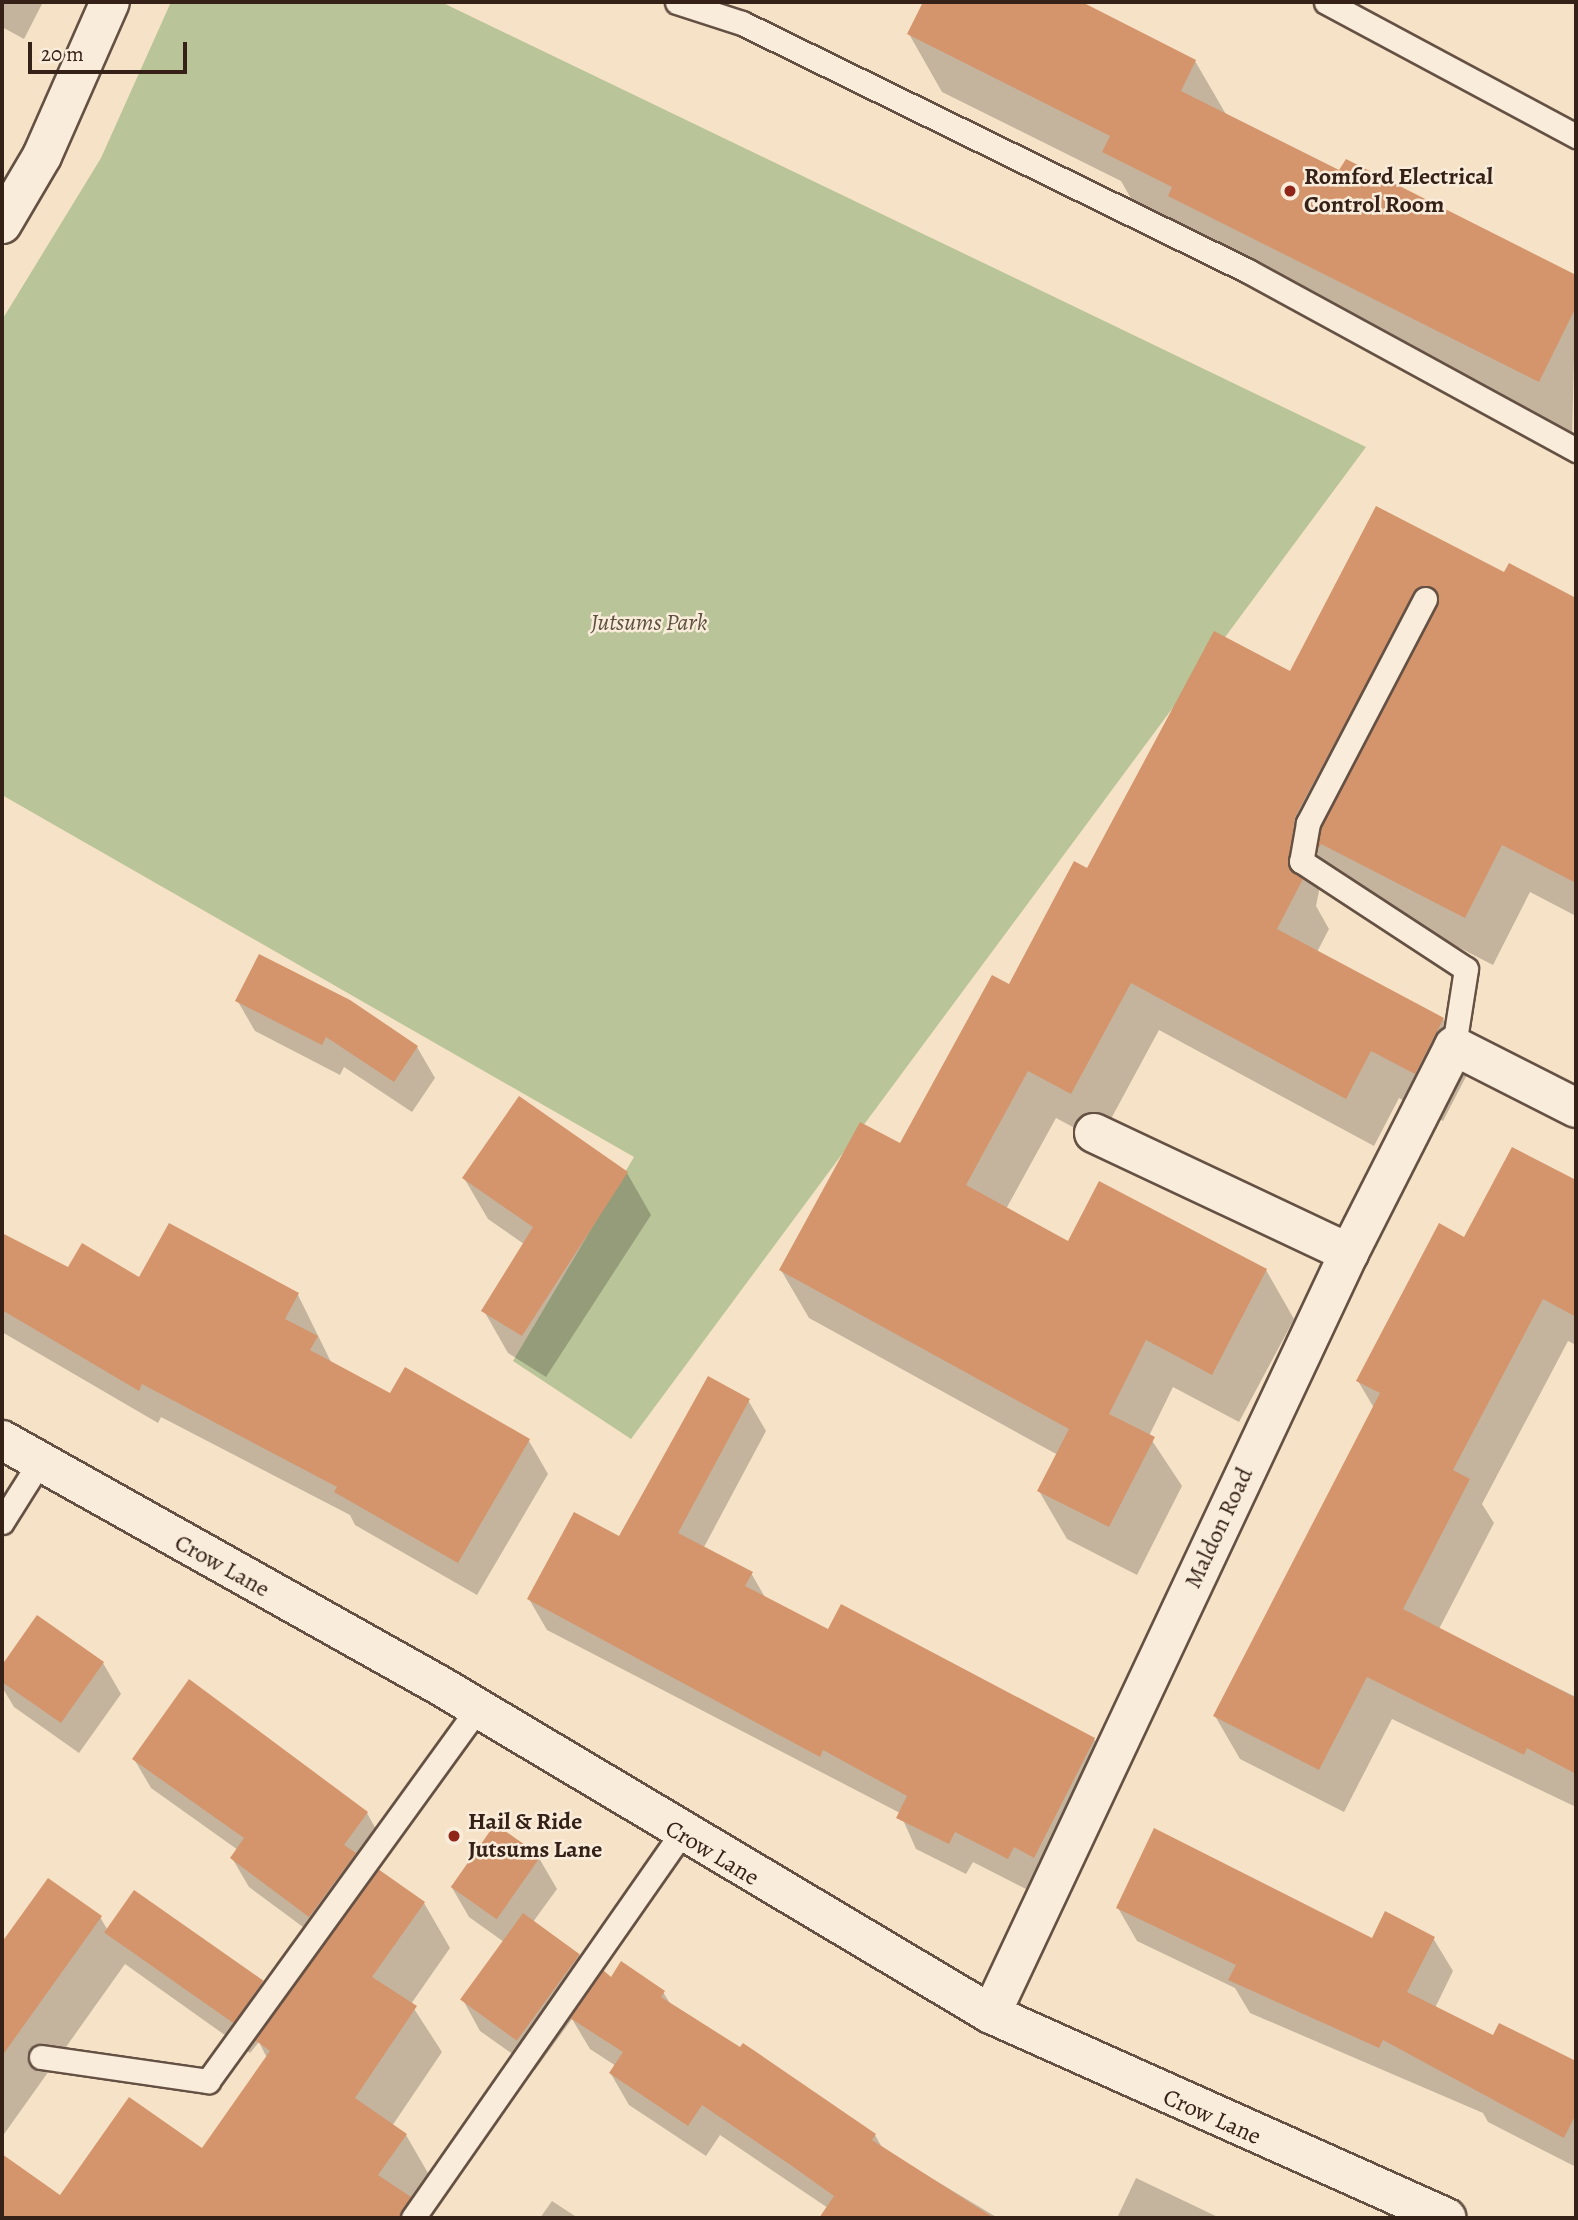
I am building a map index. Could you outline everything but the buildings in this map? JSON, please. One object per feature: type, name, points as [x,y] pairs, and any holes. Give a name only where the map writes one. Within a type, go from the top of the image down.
[{"type":"street","points":[[2,224],[42,156],[110,2]]},
{"type":"street","points":[[1454,1046],[1576,1108]]},
{"type":"street","name":"Maldon Road","points":[[991,2014],[1349,1253],[1454,1046]]},
{"type":"street","points":[[1094,1133],[1349,1253]]},
{"type":"street","name":"Crow Lane","points":[[2,1440],[477,1709],[680,1835],[991,2014],[1446,2218]]},
{"type":"lane","points":[[677,2],[730,10],[1248,271],[1576,450]]},
{"type":"lane","points":[[1326,2],[1576,136]]},
{"type":"lane","points":[[1425,599],[1308,823],[1301,861],[1466,969],[1454,1046]]},
{"type":"lane","points":[[2,1522],[39,1463]]},
{"type":"lane","points":[[41,2057],[208,2081],[477,1709]]},
{"type":"lane","points":[[413,2218],[680,1835]]},
{"type":"green space","name":"Jutsums Park","points":[[171,2],[441,2],[1366,447],[631,1439],[513,1361],[634,1157],[2,795],[2,320],[101,158]]},
{"type":"place","name":"Romford Electrical Control Room","points":[[1290,191]]},
{"type":"place","name":"Hail & Ride Jutsums Lane","points":[[454,1836]]}]
